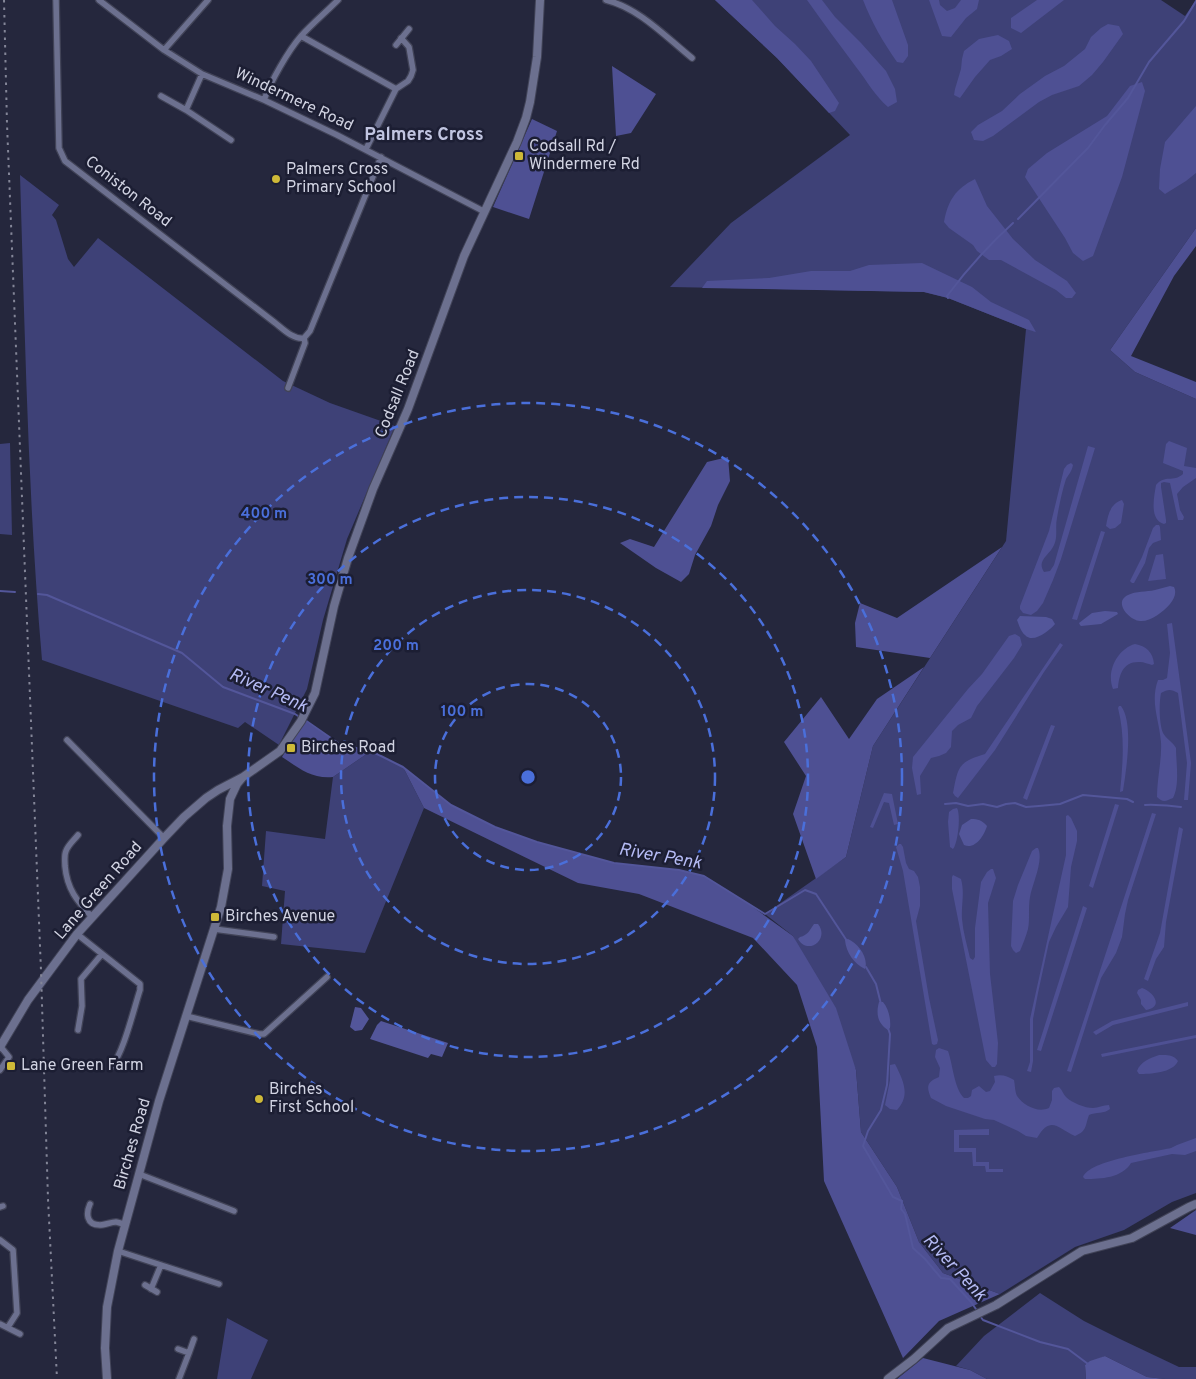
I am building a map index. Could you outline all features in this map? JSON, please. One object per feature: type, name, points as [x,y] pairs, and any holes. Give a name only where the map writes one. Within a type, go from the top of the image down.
[{"type":"street","name":"Coniston Road","points":[[56,0],[59,148],[65,161],[280,326],[298,338],[304,338]]},
{"type":"street","name":"Windermere Road","points":[[99,0],[164,50],[202,74],[264,100],[366,149],[485,212]]},
{"type":"street","points":[[164,50],[208,0]]},
{"type":"street","points":[[264,100],[269,86],[294,44],[338,0]]},
{"type":"street","name":"Codsall Road","points":[[243,777],[280,751],[301,721],[315,693],[334,606],[348,558],[373,489],[408,410],[464,256],[517,142],[526,118],[537,57],[540,0]]},
{"type":"street","points":[[606,0],[630,8],[692,58]]},
{"type":"street","points":[[396,45],[409,29]]},
{"type":"street","points":[[301,36],[396,89]]},
{"type":"street","points":[[366,149],[396,89],[408,81],[413,70],[409,47],[401,38]]},
{"type":"street","points":[[186,110],[202,74]]},
{"type":"street","points":[[161,96],[231,140]]},
{"type":"street","points":[[288,388],[305,343],[304,338],[310,331],[381,157]]},
{"type":"street","points":[[67,740],[164,838]]},
{"type":"street","name":"Lane Green Road","points":[[0,1046],[28,1000],[92,917],[184,817],[206,798],[243,777]]},
{"type":"street","name":"Birches Road","points":[[107,1379],[105,1348],[107,1307],[124,1224],[186,1016],[221,907],[228,869],[227,826],[230,800],[237,784],[243,777]]},
{"type":"street","points":[[78,835],[66,851],[66,874],[69,887],[92,917]]},
{"type":"street","points":[[214,929],[274,937]]},
{"type":"street","points":[[77,934],[138,982],[141,987],[116,1062],[111,1067]]},
{"type":"street","points":[[78,1030],[82,1006],[81,979],[102,954]]},
{"type":"street","points":[[186,1016],[264,1034],[327,977]]},
{"type":"street","points":[[0,1046],[9,1057],[0,1070]]},
{"type":"street","points":[[139,1174],[234,1211]]},
{"type":"street","points":[[90,1204],[87,1215],[93,1224],[101,1225],[117,1222],[124,1224]]},
{"type":"street","points":[[888,1379],[914,1359],[948,1328],[996,1305],[1082,1250],[1132,1238],[1196,1204]]},
{"type":"street","points":[[0,1240],[13,1250],[17,1313],[8,1328]]},
{"type":"street","points":[[118,1251],[219,1284]]},
{"type":"street","points":[[145,1285],[154,1290],[161,1265]]},
{"type":"street","points":[[0,1324],[20,1334]]},
{"type":"street","points":[[179,1379],[194,1339]]},
{"type":"street","points":[[178,1349],[189,1353]]},
{"type":"shaded area","points":[[715,0],[1161,0],[1185,16],[1196,0],[1196,228],[1110,350],[1135,372],[1196,399],[1196,1193],[1172,1202],[1124,1230],[1075,1247],[1000,1294],[943,1273],[919,1242],[897,1187],[861,1132],[856,1070],[793,936],[765,914],[846,857],[873,746],[1006,541],[1026,329],[948,298],[924,292],[670,287],[731,223],[850,135],[777,58]]},
{"type":"shaded area","points":[[715,0],[752,0],[775,26],[811,61],[839,103],[835,111],[829,113],[777,58]]},
{"type":"shaded area","points":[[807,0],[822,0],[835,17],[886,71],[895,89],[897,102],[888,107],[879,98]]},
{"type":"shaded area","points":[[863,0],[892,0],[908,45],[908,56],[903,63],[897,62],[887,47]]},
{"type":"shaded area","points":[[929,0],[939,0],[940,5],[947,11],[955,8],[961,0],[979,0],[977,9],[966,18],[951,37],[942,36]]},
{"type":"shaded area","points":[[1037,0],[1064,0],[1021,33],[1011,28],[1011,18]]},
{"type":"shaded area","points":[[1108,24],[1119,26],[1123,34],[1092,75],[1079,86],[1052,95],[1039,102],[993,136],[983,141],[974,140],[971,132],[978,125],[1002,111],[1020,94],[1045,76],[1064,66],[1085,49],[1091,37]]},
{"type":"shaded area","points":[[998,35],[1009,41],[1012,49],[990,60],[960,98],[954,95],[964,51],[979,39]]},
{"type":"shaded area","points":[[612,66],[656,94],[631,133],[616,136]]},
{"type":"shaded area","points":[[1142,82],[1145,91],[1122,177],[1093,256],[1083,261],[1073,253],[1025,177],[1028,169],[1047,153],[1107,116],[1130,86]]},
{"type":"shaded area","points":[[1196,106],[1196,173],[1165,194],[1159,189],[1160,169],[1165,142]]},
{"type":"shaded area","points":[[532,119],[557,131],[529,219],[493,207]]},
{"type":"shaded area","points":[[20,175],[59,205],[52,215],[56,220],[68,259],[74,267],[98,238],[283,381],[330,403],[395,426],[347,539],[323,620],[307,689],[279,745],[245,722],[238,728],[42,660],[30,479]]},
{"type":"shaded area","points":[[975,179],[987,206],[1013,239],[1035,260],[1067,281],[1076,293],[1072,298],[1066,298],[1056,290],[1001,260],[989,260],[944,222],[950,202],[957,191]]},
{"type":"shaded area","points":[[1196,228],[1196,246],[1174,276],[1131,356],[1196,382],[1196,399],[1135,372],[1110,350]]},
{"type":"shaded area","points":[[922,263],[972,287],[991,302],[1029,320],[1036,332],[948,298],[924,292],[702,288],[707,281],[769,278],[811,271],[850,271],[869,265]]},
{"type":"shaded area","points":[[1169,441],[1187,448],[1184,466],[1196,468],[1196,478],[1177,494],[1180,510],[1184,517],[1183,520],[1178,520],[1170,483],[1161,483],[1166,520],[1164,524],[1159,522],[1154,513],[1156,485],[1163,480],[1176,478],[1183,474],[1183,471],[1163,463],[1166,444]]},
{"type":"shaded area","points":[[10,443],[12,535],[0,534],[0,444]]},
{"type":"shaded area","points":[[1088,446],[1095,448],[1053,580],[1043,603],[1037,611],[1031,615],[1023,613],[1020,606],[1049,531],[1064,469],[1071,463],[1073,465],[1066,479],[1061,498],[1056,521],[1055,542],[1042,564],[1044,572],[1050,571],[1054,565]]},
{"type":"shaded area","points":[[728,457],[730,481],[718,505],[711,526],[695,555],[689,574],[681,582],[656,568],[620,543],[630,539],[654,547],[707,462]]},
{"type":"shaded area","points":[[1122,500],[1124,504],[1121,523],[1115,528],[1110,529],[1106,526],[1110,510]]},
{"type":"shaded area","points":[[1156,525],[1160,527],[1161,540],[1153,543],[1149,548],[1145,563],[1134,583],[1132,583],[1130,581]]},
{"type":"shaded area","points":[[1101,531],[1105,532],[1077,620],[1072,619]]},
{"type":"shaded area","points":[[1002,547],[930,658],[856,647],[855,623],[860,603],[897,618]]},
{"type":"shaded area","points":[[1163,554],[1166,579],[1148,581],[1156,555]]},
{"type":"shaded area","points":[[1170,586],[1175,589],[1173,600],[1164,610],[1152,618],[1140,621],[1131,618],[1122,606],[1124,598],[1128,595]]},
{"type":"shaded area","points":[[1117,612],[1118,614],[1101,624],[1080,625],[1079,623],[1092,613]]},
{"type":"shaded area","points":[[1020,616],[1046,617],[1052,619],[1055,624],[1041,636],[1032,638],[1024,634],[1019,626],[1017,620]]},
{"type":"shaded area","points":[[1172,623],[1191,763],[1188,800],[1184,800],[1187,763],[1178,693],[1171,690],[1166,691],[1161,693],[1160,697],[1161,724],[1164,735],[1176,748],[1177,773],[1173,798],[1165,801],[1157,797],[1161,742],[1155,696],[1158,680],[1167,678],[1170,653],[1167,624]]},
{"type":"shaded area","points":[[1015,634],[1020,637],[1022,645],[977,706],[971,718],[958,725],[952,731],[951,747],[946,753],[931,758],[920,776],[921,794],[917,795],[912,768],[913,757],[982,674],[1009,636]]},
{"type":"shaded area","points":[[1060,643],[1063,645],[995,750],[958,798],[955,796],[953,793],[958,771],[964,763],[985,754]]},
{"type":"shaded area","points":[[1135,644],[1148,650],[1154,664],[1134,662],[1126,666],[1119,678],[1118,688],[1113,689],[1111,676],[1115,662],[1123,651]]},
{"type":"shaded area","points":[[924,667],[873,746],[846,857],[816,879],[793,814],[806,776],[784,742],[821,697],[849,739],[877,699]]},
{"type":"shaded area","points":[[1119,706],[1121,706],[1125,714],[1128,735],[1123,791],[1120,792],[1123,749]]},
{"type":"shaded area","points":[[304,720],[341,745],[371,751],[333,777],[318,776],[306,772],[282,757]]},
{"type":"shaded area","points":[[1051,725],[1055,726],[1027,800],[1023,798]]},
{"type":"shaded area","points":[[371,751],[403,767],[424,808],[365,953],[281,944],[285,891],[262,886],[266,831],[325,839],[333,777]]},
{"type":"shaded area","points":[[403,767],[451,805],[495,827],[537,842],[614,863],[679,870],[704,876],[743,900],[793,936],[836,1008],[856,1070],[861,1132],[897,1187],[919,1242],[943,1273],[1000,1294],[939,1321],[903,1358],[824,1181],[817,1047],[797,985],[753,938],[639,894],[578,883],[424,808]]},
{"type":"shaded area","points":[[884,793],[892,794],[898,824],[894,825],[889,803],[884,802],[873,828],[870,827]]},
{"type":"shaded area","points":[[1115,804],[1119,805],[1093,888],[1089,886]]},
{"type":"shaded area","points":[[957,808],[959,817],[958,829],[953,849],[950,847],[948,822],[949,812]]},
{"type":"shaded area","points":[[1152,813],[1156,814],[1128,900],[1122,937],[1116,953],[1101,978],[1071,1072],[1067,1071]]},
{"type":"shaded area","points":[[1068,815],[1077,831],[1077,841],[1071,867],[1068,907],[1049,942],[1033,1019],[1033,1061],[1031,1072],[1027,1071],[1030,1062],[1030,1019],[1066,855],[1066,816]]},
{"type":"shaded area","points":[[971,819],[980,820],[987,826],[979,841],[972,846],[968,846],[964,845],[959,834],[962,825]]},
{"type":"shaded area","points":[[1179,827],[1183,829],[1166,922],[1164,947],[1156,959],[1148,981],[1144,979],[1160,933]]},
{"type":"shaded area","points":[[899,844],[903,847],[909,869],[914,871],[918,877],[920,887],[920,906],[916,921],[938,1040],[937,1044],[934,1045],[932,1044],[903,871],[896,847]]},
{"type":"shaded area","points":[[1038,848],[1040,859],[1030,897],[1028,929],[1020,951],[1016,953],[1011,946],[1013,901],[1032,851]]},
{"type":"shaded area","points":[[993,869],[996,878],[988,903],[990,974],[998,1043],[997,1064],[995,1067],[992,1067],[986,1060],[952,889],[953,875],[961,879],[964,934],[970,958],[973,960],[975,957],[975,928],[981,882]]},
{"type":"shaded area","points":[[1083,906],[1087,908],[1041,1051],[1037,1050]]},
{"type":"shaded area","points":[[814,924],[818,924],[821,930],[820,940],[812,946],[802,944],[798,939],[807,934]]},
{"type":"shaded area","points":[[848,939],[862,951],[866,965],[865,969],[854,961],[849,953],[845,940]]},
{"type":"shaded area","points":[[1142,988],[1153,996],[1156,1003],[1155,1006],[1146,1010],[1141,1004],[1137,993]]},
{"type":"shaded area","points":[[879,1002],[883,1002],[888,1011],[890,1028],[888,1030],[878,1018]]},
{"type":"shaded area","points":[[1188,1002],[1188,1006],[1113,1025],[1096,1035],[1093,1032],[1112,1021]]},
{"type":"shaded area","points":[[355,1007],[361,1008],[369,1019],[362,1030],[355,1031],[350,1027]]},
{"type":"shaded area","points":[[381,1021],[448,1043],[442,1057],[431,1054],[428,1058],[370,1039]]},
{"type":"shaded area","points":[[1196,1035],[1196,1038],[1102,1057],[1101,1054]]},
{"type":"shaded area","points":[[939,1048],[948,1051],[958,1088],[964,1098],[971,1096],[972,1090],[979,1086],[986,1092],[990,1091],[995,1082],[994,1076],[1002,1075],[1014,1080],[1015,1090],[1020,1100],[1027,1106],[1036,1109],[1049,1108],[1052,1100],[1052,1091],[1054,1088],[1059,1087],[1066,1097],[1079,1105],[1093,1108],[1109,1105],[1110,1109],[1105,1112],[1089,1115],[1084,1130],[1075,1136],[1059,1127],[1050,1125],[1037,1138],[1026,1136],[994,1120],[985,1119],[946,1106],[931,1098],[928,1087],[932,1081],[939,1077],[940,1068],[935,1057],[936,1050]]},
{"type":"shaded area","points":[[1159,1055],[1172,1056],[1178,1061],[1166,1070],[1139,1074],[1138,1068],[1143,1063]]},
{"type":"shaded area","points":[[895,1064],[903,1082],[905,1093],[904,1099],[897,1110],[890,1109],[885,1105],[890,1080],[890,1065]]},
{"type":"shaded area","points":[[989,1129],[989,1135],[959,1135],[959,1148],[976,1148],[976,1162],[989,1162],[989,1169],[1003,1169],[1003,1172],[986,1172],[985,1166],[973,1166],[972,1152],[954,1152],[954,1130]]},
{"type":"shaded area","points":[[1196,1138],[1196,1151],[1185,1155],[1172,1154],[1131,1163],[1122,1172],[1111,1177],[1085,1179],[1083,1177],[1088,1171],[1109,1161],[1171,1148]]},
{"type":"shaded area","points":[[1196,1210],[1196,1235],[1170,1228]]},
{"type":"shaded area","points":[[1040,1293],[1084,1321],[1179,1367],[1196,1367],[1196,1379],[1147,1377],[1105,1356],[1085,1365],[1086,1379],[987,1379],[970,1370],[956,1366],[984,1336]]},
{"type":"shaded area","points":[[227,1318],[268,1340],[251,1379],[217,1379]]},
{"type":"shaded area","points":[[1105,1356],[1147,1377],[1165,1379],[1086,1379],[1085,1365],[1090,1361]]},
{"type":"shaded area","points":[[923,1358],[970,1370],[987,1379],[897,1379]]},
{"type":"waterway","points":[[1018,219],[1088,148],[1128,98],[1149,62],[1184,21],[1196,1]]},
{"type":"waterway","points":[[948,298],[947,296],[970,267],[1013,223]]},
{"type":"waterway","name":"River Penk","points":[[0,591],[15,592]]},
{"type":"waterway","name":"River Penk","points":[[38,594],[47,595],[182,653],[223,687],[295,714],[301,718]]},
{"type":"waterway","name":"River Penk","points":[[305,720],[341,745],[371,751],[403,767],[451,805],[495,827],[537,842],[614,863],[679,870],[704,876],[765,914],[805,890],[816,894],[847,941]]},
{"type":"waterway","points":[[945,804],[956,803],[968,806],[983,804],[997,807],[1015,803],[1026,807],[1060,804],[1083,795],[1127,799],[1133,802]]},
{"type":"waterway","points":[[1145,805],[1181,807]]},
{"type":"waterway","name":"River Penk","points":[[866,967],[876,984],[881,1004]]},
{"type":"waterway","name":"River Penk","points":[[888,1028],[890,1034],[887,1085],[881,1110],[868,1131],[863,1146],[893,1197],[902,1201],[901,1209],[905,1214],[913,1248],[941,1278],[950,1279],[978,1312]]},
{"type":"waterway","name":"River Penk","points":[[980,1316],[983,1320],[1040,1342],[1068,1349],[1088,1364]]},
{"type":"railway","points":[[4,0],[7,124],[41,971],[48,1199],[57,1379]]},
{"type":"place","name":"Codsall Rd / Windermere Rd","points":[[519,156]]},
{"type":"place","name":"Palmers Cross Primary School","points":[[276,179]]},
{"type":"place","name":"Birches Road","points":[[291,748]]},
{"type":"place","name":"Birches Avenue","points":[[215,917]]},
{"type":"place","name":"Lane Green Farm","points":[[11,1066]]},
{"type":"place","name":"Birches First School","points":[[259,1099]]},
{"type":"district","name":"Palmers Cross","points":[[424,135]]}]
